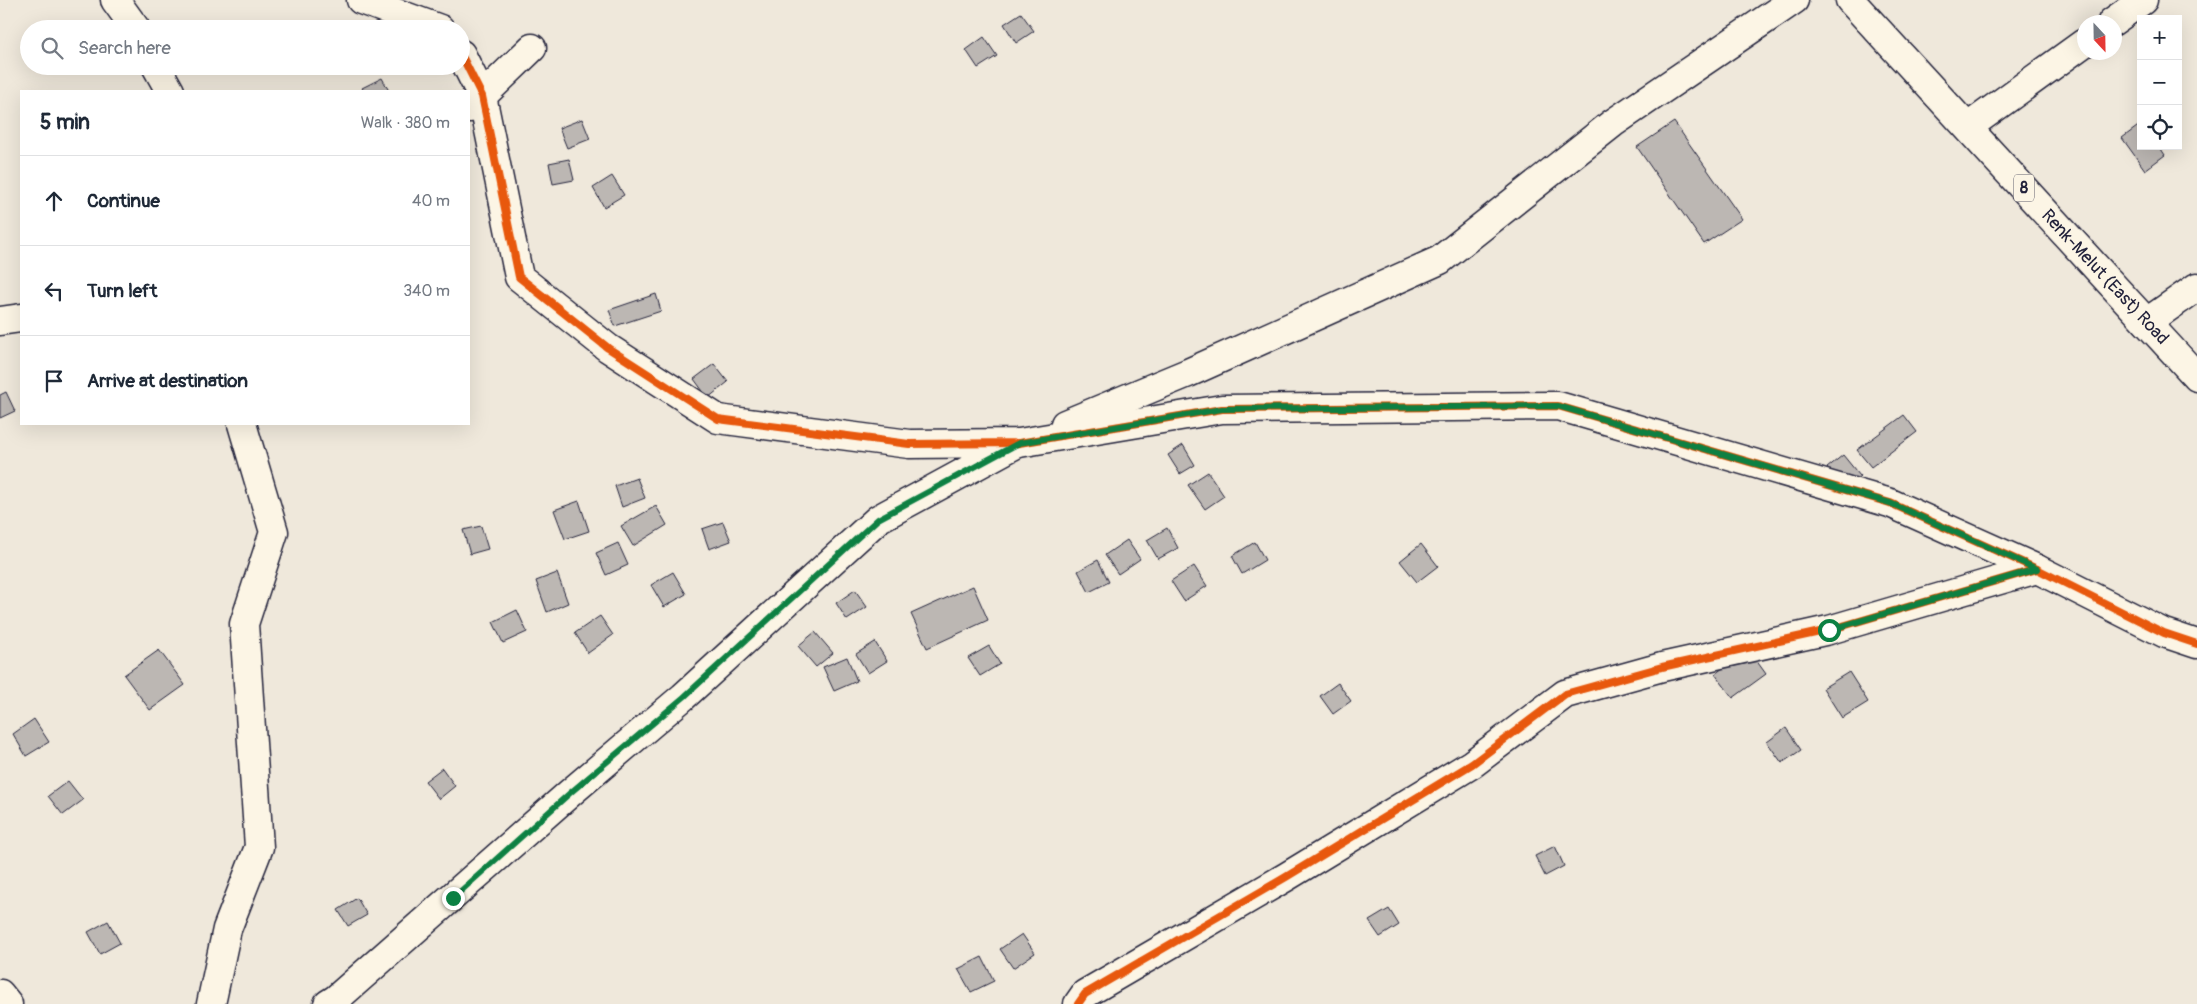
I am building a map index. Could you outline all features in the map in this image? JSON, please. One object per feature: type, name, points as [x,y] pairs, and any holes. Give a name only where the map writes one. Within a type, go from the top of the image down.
[{"type":"street","points":[[115,0],[129,20]]},
{"type":"street","points":[[361,0],[415,20]]},
{"type":"street","points":[[328,1004],[402,942],[570,793],[684,697],[878,519],[1019,443],[1188,373],[1440,260],[1613,123],[1794,0]]},
{"type":"street","name":"Renk-Melut (East) Road","points":[[1850,0],[2197,377]]},
{"type":"street","points":[[2122,15],[2144,0]]},
{"type":"street","points":[[476,102],[532,48]]},
{"type":"street","points":[[1968,127],[2077,48]]},
{"type":"street","points":[[161,75],[169,90]]},
{"type":"street","points":[[468,75],[476,102],[519,277],[616,353],[718,419],[909,444],[1019,443],[1222,409],[1558,406],[1890,503],[2037,569],[2164,633],[2197,644]]},
{"type":"street","points":[[2147,322],[2197,287]]},
{"type":"street","points":[[0,321],[20,318]]},
{"type":"street","points":[[211,1004],[227,929],[259,847],[244,624],[274,532],[242,425]]},
{"type":"street","points":[[1078,1004],[1085,994],[1472,764],[1565,694],[1662,667],[1829,630],[2037,569]]},
{"type":"street","points":[[0,994],[8,1004]]},
{"type":"building","points":[[1021,13],[1034,31],[1016,43],[1004,24]]},
{"type":"building","points":[[984,37],[997,56],[978,68],[966,50]]},
{"type":"building","points":[[382,78],[388,90],[363,90],[362,88]]},
{"type":"building","points":[[582,119],[590,139],[567,148],[559,128]]},
{"type":"building","points":[[1674,122],[1742,219],[1704,244],[1637,147]]},
{"type":"building","points":[[2137,127],[2137,150],[2162,150],[2165,155],[2145,170],[2122,138]]},
{"type":"building","points":[[569,159],[574,180],[553,184],[549,163]]},
{"type":"building","points":[[612,176],[624,195],[604,207],[593,188]]},
{"type":"building","points":[[656,294],[661,311],[615,326],[609,310]]},
{"type":"building","points":[[714,364],[728,382],[708,398],[694,379]]},
{"type":"building","points":[[6,392],[15,411],[0,418],[0,395]]},
{"type":"building","points":[[1904,415],[1917,432],[1871,467],[1857,450]]},
{"type":"building","points":[[1183,445],[1195,465],[1180,474],[1168,455]]},
{"type":"building","points":[[1843,455],[1860,476],[1845,489],[1827,468]]},
{"type":"building","points":[[1208,472],[1224,496],[1205,509],[1188,485]]},
{"type":"building","points":[[637,478],[645,498],[622,507],[615,486]]},
{"type":"building","points":[[579,501],[589,531],[565,539],[554,510]]},
{"type":"building","points":[[656,506],[667,525],[633,546],[621,526]]},
{"type":"building","points":[[723,522],[731,541],[709,549],[702,529]]},
{"type":"building","points":[[481,526],[488,549],[470,554],[463,530]]},
{"type":"building","points":[[1167,528],[1178,548],[1158,559],[1147,540]]},
{"type":"building","points":[[1127,540],[1140,559],[1118,574],[1105,555]]},
{"type":"building","points":[[1255,542],[1265,560],[1242,574],[1232,556]]},
{"type":"building","points":[[618,543],[628,565],[606,575],[596,553]]},
{"type":"building","points":[[1421,544],[1438,566],[1417,582],[1400,561]]},
{"type":"building","points":[[1098,560],[1109,582],[1089,592],[1078,571]]},
{"type":"building","points":[[1194,566],[1207,586],[1184,601],[1171,581]]},
{"type":"building","points":[[673,572],[686,594],[664,607],[651,585]]},
{"type":"building","points":[[557,573],[568,603],[547,612],[536,581]]},
{"type":"building","points":[[973,586],[988,620],[927,648],[911,614]]},
{"type":"building","points":[[855,590],[867,607],[847,620],[836,603]]},
{"type":"building","points":[[517,610],[527,632],[503,643],[493,622]]},
{"type":"building","points":[[600,616],[613,635],[588,653],[575,633]]},
{"type":"building","points":[[815,632],[833,653],[816,667],[798,646]]},
{"type":"building","points":[[875,642],[887,661],[868,673],[856,654]]},
{"type":"building","points":[[989,646],[1000,664],[980,676],[968,658]]},
{"type":"building","points":[[1748,649],[1766,674],[1733,698],[1715,674]]},
{"type":"building","points":[[159,650],[185,685],[150,710],[124,675]]},
{"type":"building","points":[[847,657],[857,681],[834,691],[823,667]]},
{"type":"building","points":[[1849,672],[1868,702],[1842,718],[1823,688]]},
{"type":"building","points":[[1338,683],[1351,701],[1333,714],[1320,696]]},
{"type":"building","points":[[34,719],[49,742],[26,756],[13,734]]},
{"type":"building","points":[[1786,728],[1801,750],[1782,763],[1767,742]]},
{"type":"building","points":[[442,768],[455,786],[439,799],[425,781]]},
{"type":"building","points":[[68,781],[83,800],[63,815],[48,796]]},
{"type":"building","points":[[1555,846],[1564,866],[1545,876],[1535,856]]},
{"type":"building","points":[[357,898],[367,915],[348,926],[338,910]]},
{"type":"building","points":[[1389,909],[1399,925],[1380,937],[1369,921]]},
{"type":"building","points":[[108,921],[120,943],[100,954],[88,932]]},
{"type":"building","points":[[1022,934],[1035,953],[1013,968],[1000,949]]},
{"type":"building","points":[[982,957],[994,981],[971,992],[958,969]]},
{"type":"cycle path","points":[[470,72],[482,96],[519,277],[608,348],[718,419],[909,444],[1019,443],[1222,409],[1558,406],[1890,503],[2037,569],[2164,633],[2197,644]]},
{"type":"cycle path","points":[[1078,1004],[1085,994],[1286,877],[1472,764],[1565,694],[1662,667],[1829,630],[2037,569]]},
{"type":"route","points":[[453,898],[570,793],[684,697],[878,519],[1019,443],[1222,409],[1558,406],[1890,503],[2037,569],[1829,630]]}]
